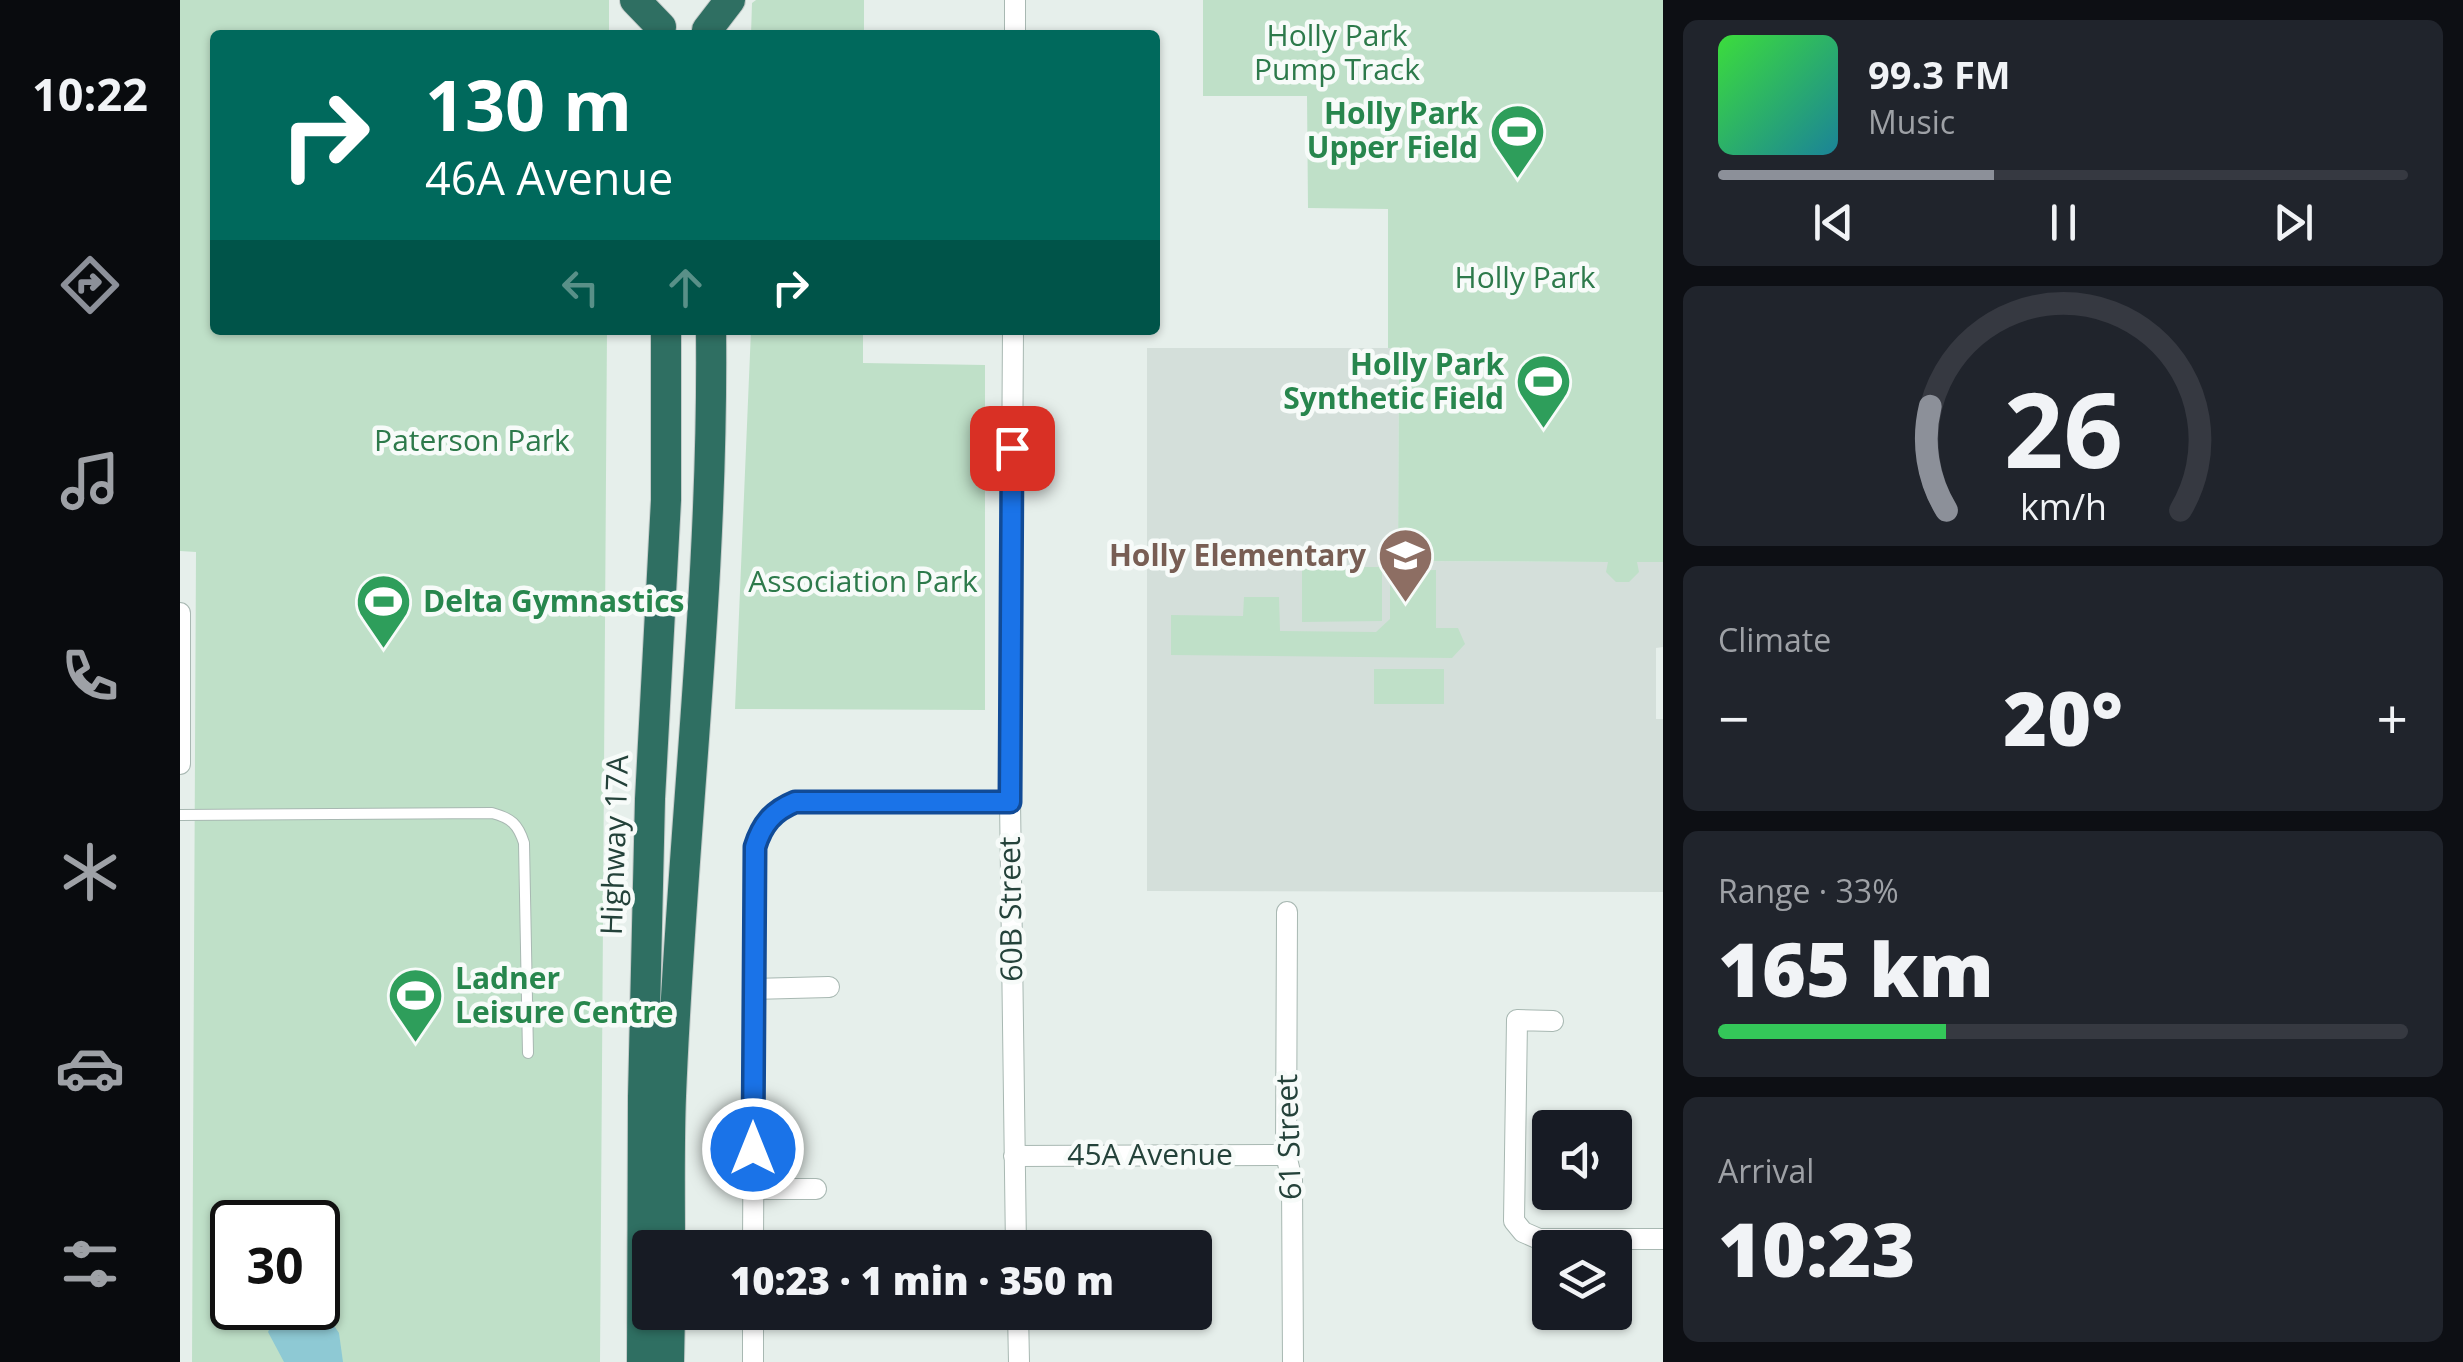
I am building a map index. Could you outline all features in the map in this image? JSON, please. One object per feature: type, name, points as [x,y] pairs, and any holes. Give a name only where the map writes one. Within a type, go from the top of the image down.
[{"type":"highway","points":[[635,0],[660,21]]},
{"type":"highway","points":[[706,22],[730,0]]},
{"type":"highway","name":"Highway 17A","points":[[642,1362],[642,1097],[650,800],[666,500],[666,335]]},
{"type":"highway","points":[[670,1230],[671,1098],[700,649],[712,401],[710,335]]},
{"type":"highway","points":[[669,1362],[670,1330]]},
{"type":"street","points":[[1015,30],[1016,0]]},
{"type":"street","name":"60B Street","points":[[1013,335],[1010,802],[1016,1230]]},
{"type":"street","points":[[180,613],[180,764]]},
{"type":"street","points":[[753,1230],[755,847],[760,832],[780,808],[795,802],[1010,802]]},
{"type":"street","name":"61 Street","points":[[1288,912],[1286,1155],[1292,1180],[1293,1362]]},
{"type":"street","points":[[754,989],[830,987]]},
{"type":"street","points":[[1553,1021],[1518,1020],[1514,1221],[1523,1232],[1540,1240],[1663,1239]]},
{"type":"street","name":"45A Avenue","points":[[1014,1156],[1286,1155]]},
{"type":"street","points":[[753,1189],[816,1189]]},
{"type":"street","points":[[753,1330],[753,1362]]},
{"type":"street","points":[[1018,1330],[1019,1362]]},
{"type":"lane","points":[[180,814],[492,813],[506,817],[518,826],[524,842],[528,1053]]},
{"type":"shaded area","name":"Holly Elementary","points":[[1147,348],[1399,348],[1398,561],[1663,562],[1663,647],[1656,648],[1656,719],[1663,719],[1663,892],[1147,891]]},
{"type":"green space","name":"Paterson Park","points":[[180,0],[609,0],[609,30],[210,30],[210,335],[607,335],[600,1362],[192,1362],[196,552],[180,551]]},
{"type":"green space","points":[[864,0],[864,30],[751,30],[752,3]]},
{"type":"green space","name":"Holly Park","points":[[1203,0],[1663,0],[1663,562],[1637,562],[1639,572],[1629,582],[1616,582],[1606,572],[1608,562],[1398,561],[1399,349],[1388,348],[1388,209],[1308,208],[1307,96],[1203,96]]},
{"type":"green space","name":"Association Park","points":[[751,335],[863,335],[863,363],[985,365],[985,710],[735,709]]},
{"type":"green space","points":[[1302,567],[1382,567],[1382,621],[1302,622]]},
{"type":"green space","points":[[1436,570],[1436,628],[1458,628],[1465,644],[1452,658],[1171,655],[1171,615],[1243,616],[1244,597],[1279,597],[1280,631],[1376,632],[1390,619],[1390,571]]},
{"type":"green space","points":[[1374,669],[1444,669],[1444,704],[1374,704]]},
{"type":"water","points":[[337,1330],[343,1362],[284,1362],[268,1332]]},
{"type":"place","name":"Holly Park Upper Field","points":[[1517,180]]},
{"type":"place","name":"Holly Park Synthetic Field","points":[[1543,431]]},
{"type":"place","name":"Holly Elementary","points":[[1405,605]]},
{"type":"place","name":"Delta Gymnastics","points":[[384,651]]},
{"type":"place","name":"Ladner Leisure Centre","points":[[416,1045]]},
{"type":"route","points":[[753,1149],[755,847],[768,819],[795,802],[1010,802],[1012,448]]},
{"type":"park label","name":"Holly Park Pump Track","points":[[1337,53]]}]
